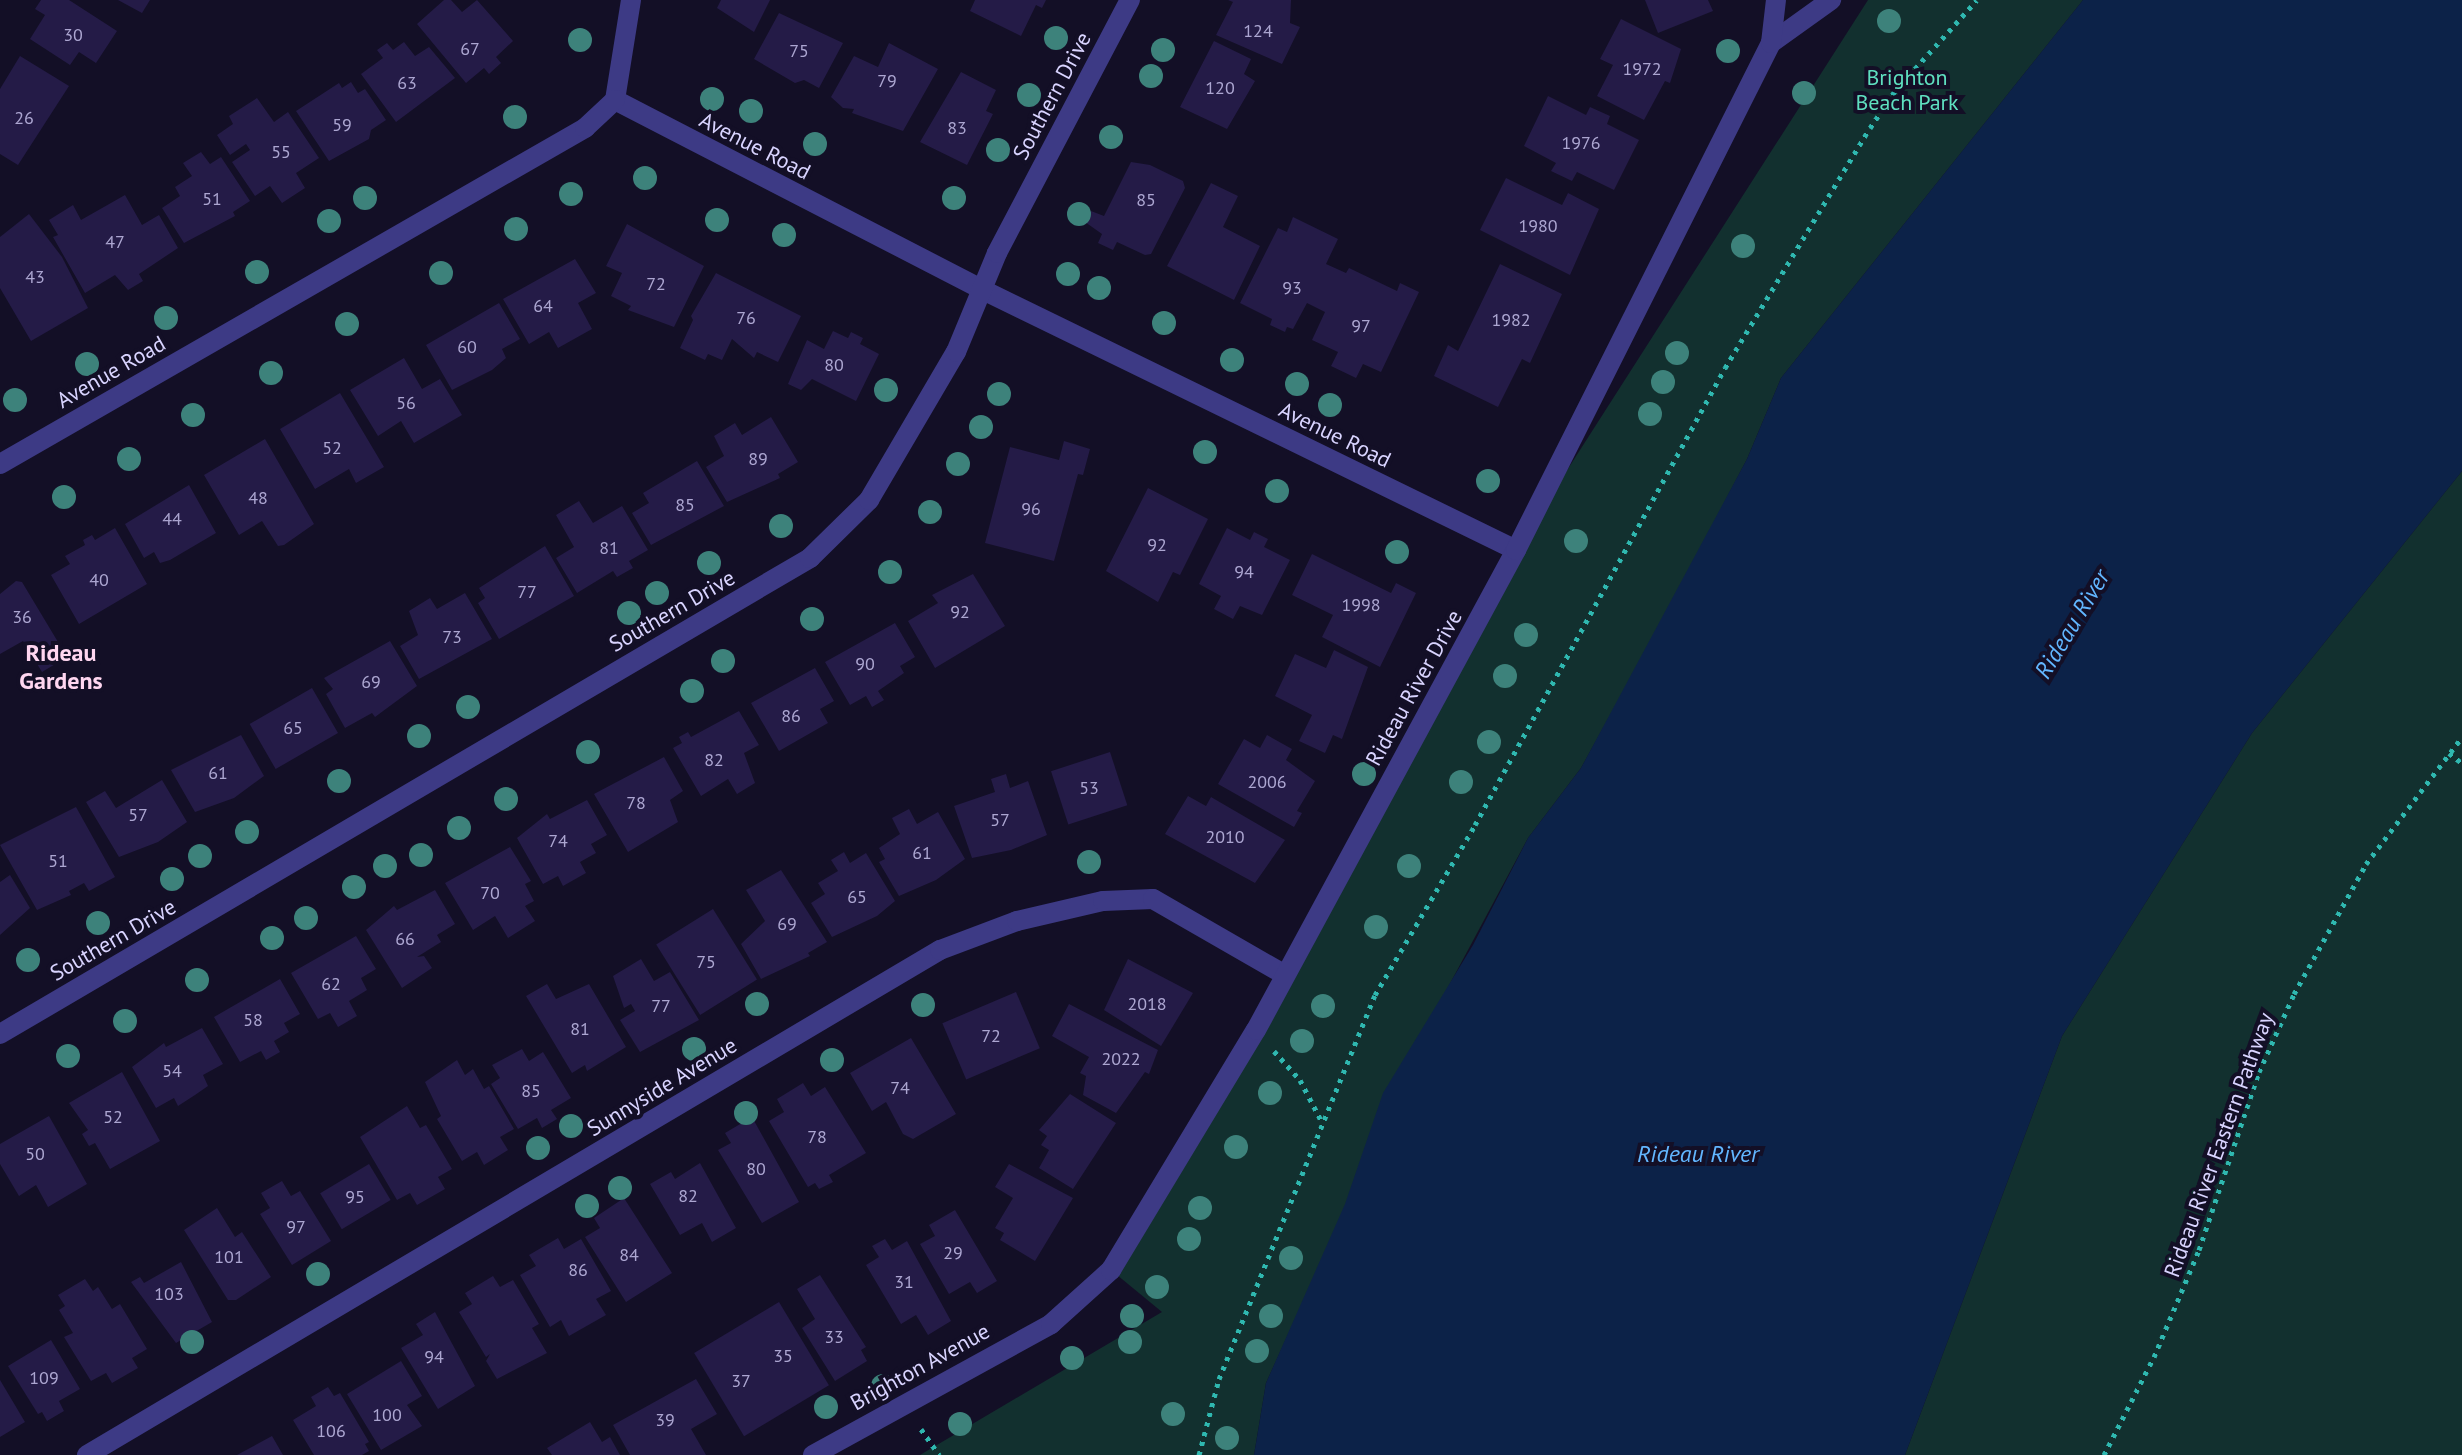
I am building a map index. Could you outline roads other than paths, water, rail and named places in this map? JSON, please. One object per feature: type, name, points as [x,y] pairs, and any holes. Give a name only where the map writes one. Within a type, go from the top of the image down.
[{"type":"street","points":[[615,100],[631,0]]},
{"type":"street","name":"Southern Drive","points":[[0,1034],[810,558],[869,500],[956,352],[997,253],[1130,0]]},
{"type":"street","name":"Rideau River Drive","points":[[1051,1324],[1111,1270],[1256,1030],[1516,550],[1771,43],[1776,0]]},
{"type":"street","name":"Rideau River Drive","points":[[1771,43],[1831,0]]},
{"type":"street","name":"Avenue Road","points":[[0,464],[585,128],[615,100],[983,290],[1516,550]]},
{"type":"street","name":"Sunnyside Avenue","points":[[87,1455],[940,950],[1017,921],[1103,901],[1153,899],[1285,975]]},
{"type":"street","name":"Brighton Avenue","points":[[813,1455],[1051,1324]]},
{"type":"water","name":"Rideau River","points":[[2083,0],[2462,0],[2462,471],[2252,733],[2062,1036],[1905,1455],[1254,1455],[1266,1383],[1345,1204],[1383,1093],[1473,945],[1528,838],[1581,768],[1747,459],[1781,378]]},
{"type":"district","name":"Rideau Gardens","points":[[61,667]]},
{"type":"park label","name":"Brighton Beach Park","points":[[1907,90]]}]
